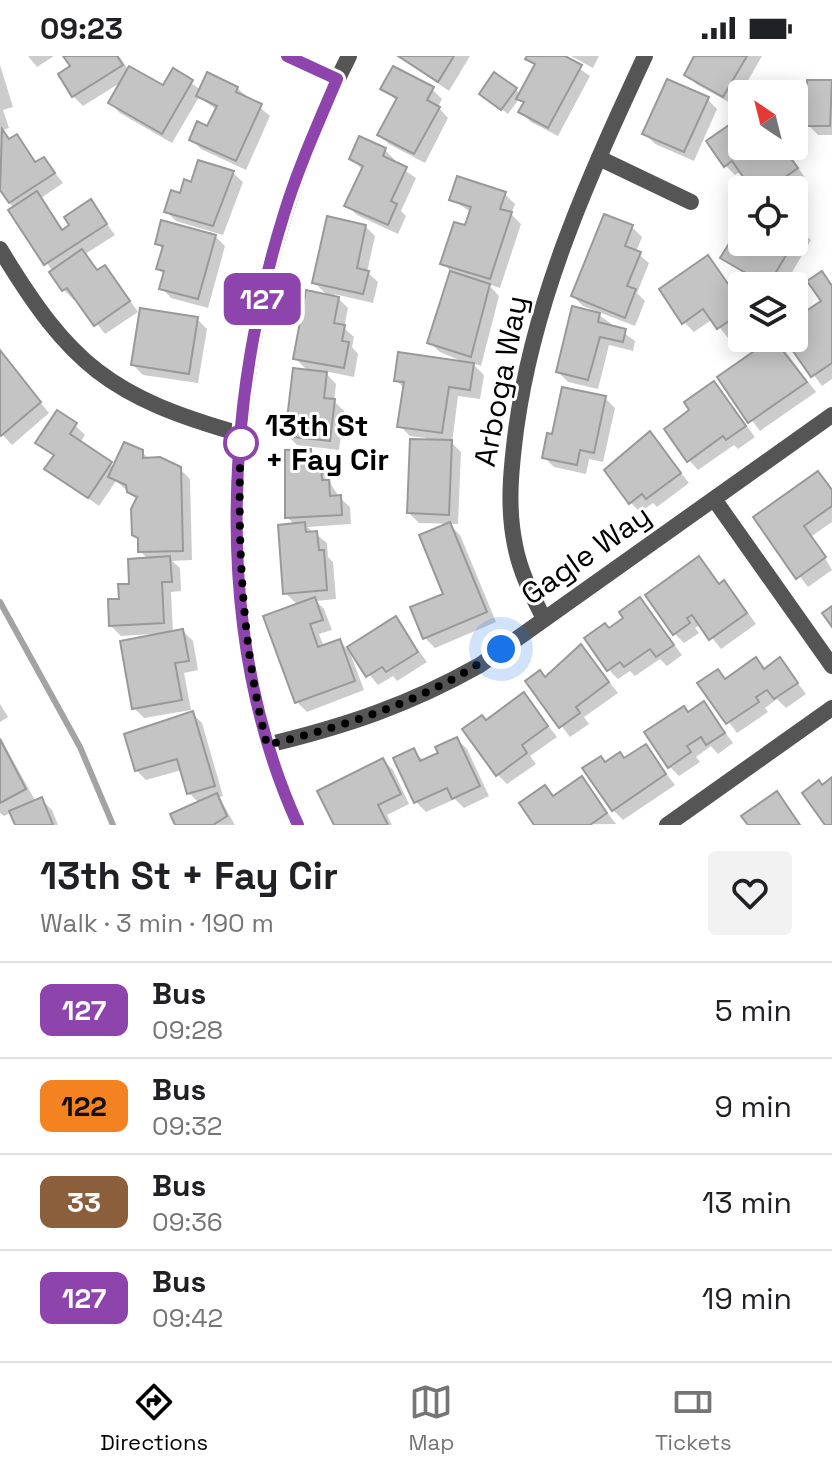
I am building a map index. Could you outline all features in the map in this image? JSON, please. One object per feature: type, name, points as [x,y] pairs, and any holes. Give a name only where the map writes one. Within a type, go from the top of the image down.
[{"type":"street","points":[[287,56],[337,79]]},
{"type":"street","points":[[298,825],[267,745],[247,640],[240,571],[241,434],[252,348],[266,280],[306,149],[349,56]]},
{"type":"street","name":"Arboga Way","points":[[544,619],[526,582],[515,547],[510,473],[519,406],[539,319],[571,221],[645,56]]},
{"type":"street","points":[[599,158],[691,202]]},
{"type":"street","points":[[0,249],[57,335],[112,383],[151,405],[241,434]]},
{"type":"street","name":"Gagle Way","points":[[267,745],[341,727],[392,710],[480,665],[832,415]]},
{"type":"street","points":[[714,499],[832,666]]},
{"type":"street","points":[[667,825],[690,819],[832,708]]},
{"type":"building","points":[[63,56],[117,56],[123,65],[72,97],[58,74],[70,66]]},
{"type":"building","points":[[398,56],[454,56],[438,82]]},
{"type":"building","points":[[527,56],[565,56],[582,65],[548,128],[518,112],[524,102],[516,99],[535,64],[525,59]]},
{"type":"building","points":[[694,56],[747,56],[733,80],[728,80],[723,97],[684,75]]},
{"type":"building","points":[[129,66],[163,85],[173,68],[193,80],[162,134],[108,103]]},
{"type":"building","points":[[393,66],[434,87],[427,100],[440,107],[414,154],[377,135],[397,98],[380,89]]},
{"type":"building","points":[[207,72],[238,87],[236,92],[262,104],[236,161],[189,140],[197,121],[207,126],[217,106],[196,96]]},
{"type":"building","points":[[494,72],[517,88],[501,110],[479,94]]},
{"type":"building","points":[[667,79],[709,97],[684,152],[642,134]]},
{"type":"building","points":[[808,80],[832,80],[830,126],[808,126]]},
{"type":"building","points":[[728,126],[728,160],[792,160],[798,168],[787,176],[742,176],[732,161],[724,167],[706,141]]},
{"type":"building","points":[[2,129],[9,139],[17,134],[35,162],[44,157],[55,173],[9,203],[0,190]]},
{"type":"building","points":[[359,136],[386,148],[383,156],[407,167],[391,201],[397,204],[388,225],[344,206],[363,166],[349,159]]},
{"type":"building","points":[[198,160],[234,171],[213,226],[164,212],[171,190],[180,193],[184,179],[191,182]]},
{"type":"building","points":[[457,176],[506,192],[500,209],[512,212],[490,279],[440,264],[454,222],[465,225],[471,207],[449,200]]},
{"type":"building","points":[[37,191],[62,230],[69,225],[64,217],[91,199],[107,224],[44,265],[8,210]]},
{"type":"building","points":[[604,214],[633,225],[625,246],[641,252],[627,286],[636,289],[625,318],[571,296]]},
{"type":"building","points":[[327,216],[366,225],[357,268],[369,271],[363,294],[312,283]]},
{"type":"building","points":[[161,220],[216,235],[198,299],[159,289],[164,271],[156,269],[163,246],[155,244]]},
{"type":"building","points":[[728,245],[728,256],[786,256],[776,272],[744,272],[720,258]]},
{"type":"building","points":[[82,249],[97,270],[105,265],[130,301],[94,326],[67,288],[62,291],[49,272]]},
{"type":"building","points":[[708,255],[728,284],[728,322],[717,329],[703,309],[682,324],[659,289]]},
{"type":"building","points":[[450,271],[490,284],[471,357],[427,343]]},
{"type":"building","points":[[822,271],[832,286],[832,363],[811,377],[794,352],[808,352],[808,310],[821,301],[808,280]]},
{"type":"building","points":[[306,290],[339,297],[334,323],[345,325],[342,341],[349,342],[344,368],[293,359]]},
{"type":"building","points":[[572,306],[600,313],[598,322],[626,329],[623,342],[600,337],[588,380],[556,372]]},
{"type":"building","points":[[140,308],[198,317],[189,374],[131,365]]},
{"type":"building","points":[[0,350],[41,402],[1,436],[0,435]]},
{"type":"building","points":[[398,352],[474,363],[470,390],[449,387],[442,433],[397,427],[404,382],[394,381]]},
{"type":"building","points":[[753,352],[784,352],[807,382],[748,423],[717,377]]},
{"type":"building","points":[[293,368],[327,372],[324,398],[335,399],[330,441],[285,436]]},
{"type":"building","points":[[714,381],[746,426],[726,440],[723,436],[687,462],[664,429],[689,410],[684,402]]},
{"type":"building","points":[[562,387],[606,396],[594,453],[580,450],[577,465],[542,458],[547,433],[552,434]]},
{"type":"building","points":[[57,410],[77,423],[70,434],[112,462],[88,498],[44,469],[54,455],[35,443]]},
{"type":"building","points":[[650,431],[681,473],[646,499],[642,494],[629,504],[604,470]]},
{"type":"building","points":[[410,439],[452,440],[449,515],[407,513]]},
{"type":"building","points":[[124,442],[143,450],[143,458],[160,457],[181,467],[183,551],[138,552],[138,538],[132,535],[131,509],[137,497],[127,492],[126,485],[108,477]]},
{"type":"building","points":[[311,449],[312,461],[321,461],[322,480],[329,480],[330,496],[341,495],[342,515],[285,518],[285,450]]},
{"type":"building","points":[[818,471],[832,490],[832,506],[804,526],[826,557],[796,579],[753,517]]},
{"type":"building","points":[[305,522],[306,532],[317,531],[319,550],[324,550],[327,590],[283,594],[278,525]]},
{"type":"building","points":[[450,522],[487,612],[423,639],[410,607],[443,594],[419,535]]},
{"type":"building","points":[[170,556],[172,582],[162,582],[164,623],[109,626],[108,599],[119,599],[118,584],[129,584],[128,559]]},
{"type":"building","points":[[699,556],[719,584],[724,580],[747,613],[709,640],[692,615],[687,618],[690,623],[673,635],[645,595]]},
{"type":"building","points":[[315,597],[323,620],[310,624],[318,647],[340,639],[355,681],[295,703],[263,616]]},
{"type":"building","points":[[640,597],[674,645],[656,657],[650,649],[624,667],[620,662],[607,671],[584,638],[605,623],[609,628],[623,618],[619,612]]},
{"type":"building","points":[[832,606],[832,627],[822,613]]},
{"type":"building","points":[[396,616],[418,652],[386,672],[382,667],[366,677],[347,647]]},
{"type":"building","points":[[183,629],[189,661],[175,663],[182,700],[132,709],[120,641]]},
{"type":"building","points":[[581,644],[609,682],[576,707],[580,713],[559,728],[525,681],[540,670],[545,677]]},
{"type":"building","points":[[756,657],[764,669],[780,657],[798,683],[774,699],[767,690],[756,697],[759,702],[726,724],[697,683],[718,669],[725,679]]},
{"type":"building","points":[[524,692],[548,726],[522,745],[527,753],[496,776],[462,729],[482,715],[486,720]]},
{"type":"building","points":[[704,701],[725,733],[706,745],[701,737],[687,746],[691,752],[668,768],[644,732],[684,706],[688,712]]},
{"type":"building","points":[[193,711],[215,786],[187,794],[177,759],[135,771],[124,734]]},
{"type":"building","points":[[457,737],[480,786],[452,799],[447,788],[414,803],[393,758],[414,748],[420,761],[438,753],[435,747]]},
{"type":"building","points":[[0,739],[26,789],[0,803]]},
{"type":"building","points":[[646,744],[666,774],[612,811],[582,768],[601,756],[605,762],[620,752],[624,758]]},
{"type":"building","points":[[383,758],[401,794],[378,805],[388,825],[334,825],[317,791]]},
{"type":"building","points":[[582,776],[607,813],[590,825],[534,825],[519,803],[545,785],[553,796]]},
{"type":"building","points":[[832,777],[832,825],[825,825],[802,793],[819,780],[822,785]]},
{"type":"building","points":[[777,791],[800,825],[748,825],[741,816]]},
{"type":"building","points":[[217,793],[227,816],[213,825],[175,825],[170,814]]},
{"type":"building","points":[[42,797],[53,825],[15,825],[9,811]]},
{"type":"waterway","points":[[0,602],[80,747],[113,825]]},
{"type":"bus line","name":"127","points":[[287,56],[337,79],[306,149],[266,280],[245,399],[238,503],[240,571],[247,640],[261,721],[284,794],[298,825]]},
{"type":"place","name":"13th St + Fay Cir","points":[[241,443]]},
{"type":"route","points":[[241,443],[241,434],[238,503],[240,571],[247,640],[267,745],[341,727],[392,710],[441,687],[501,649]]}]
